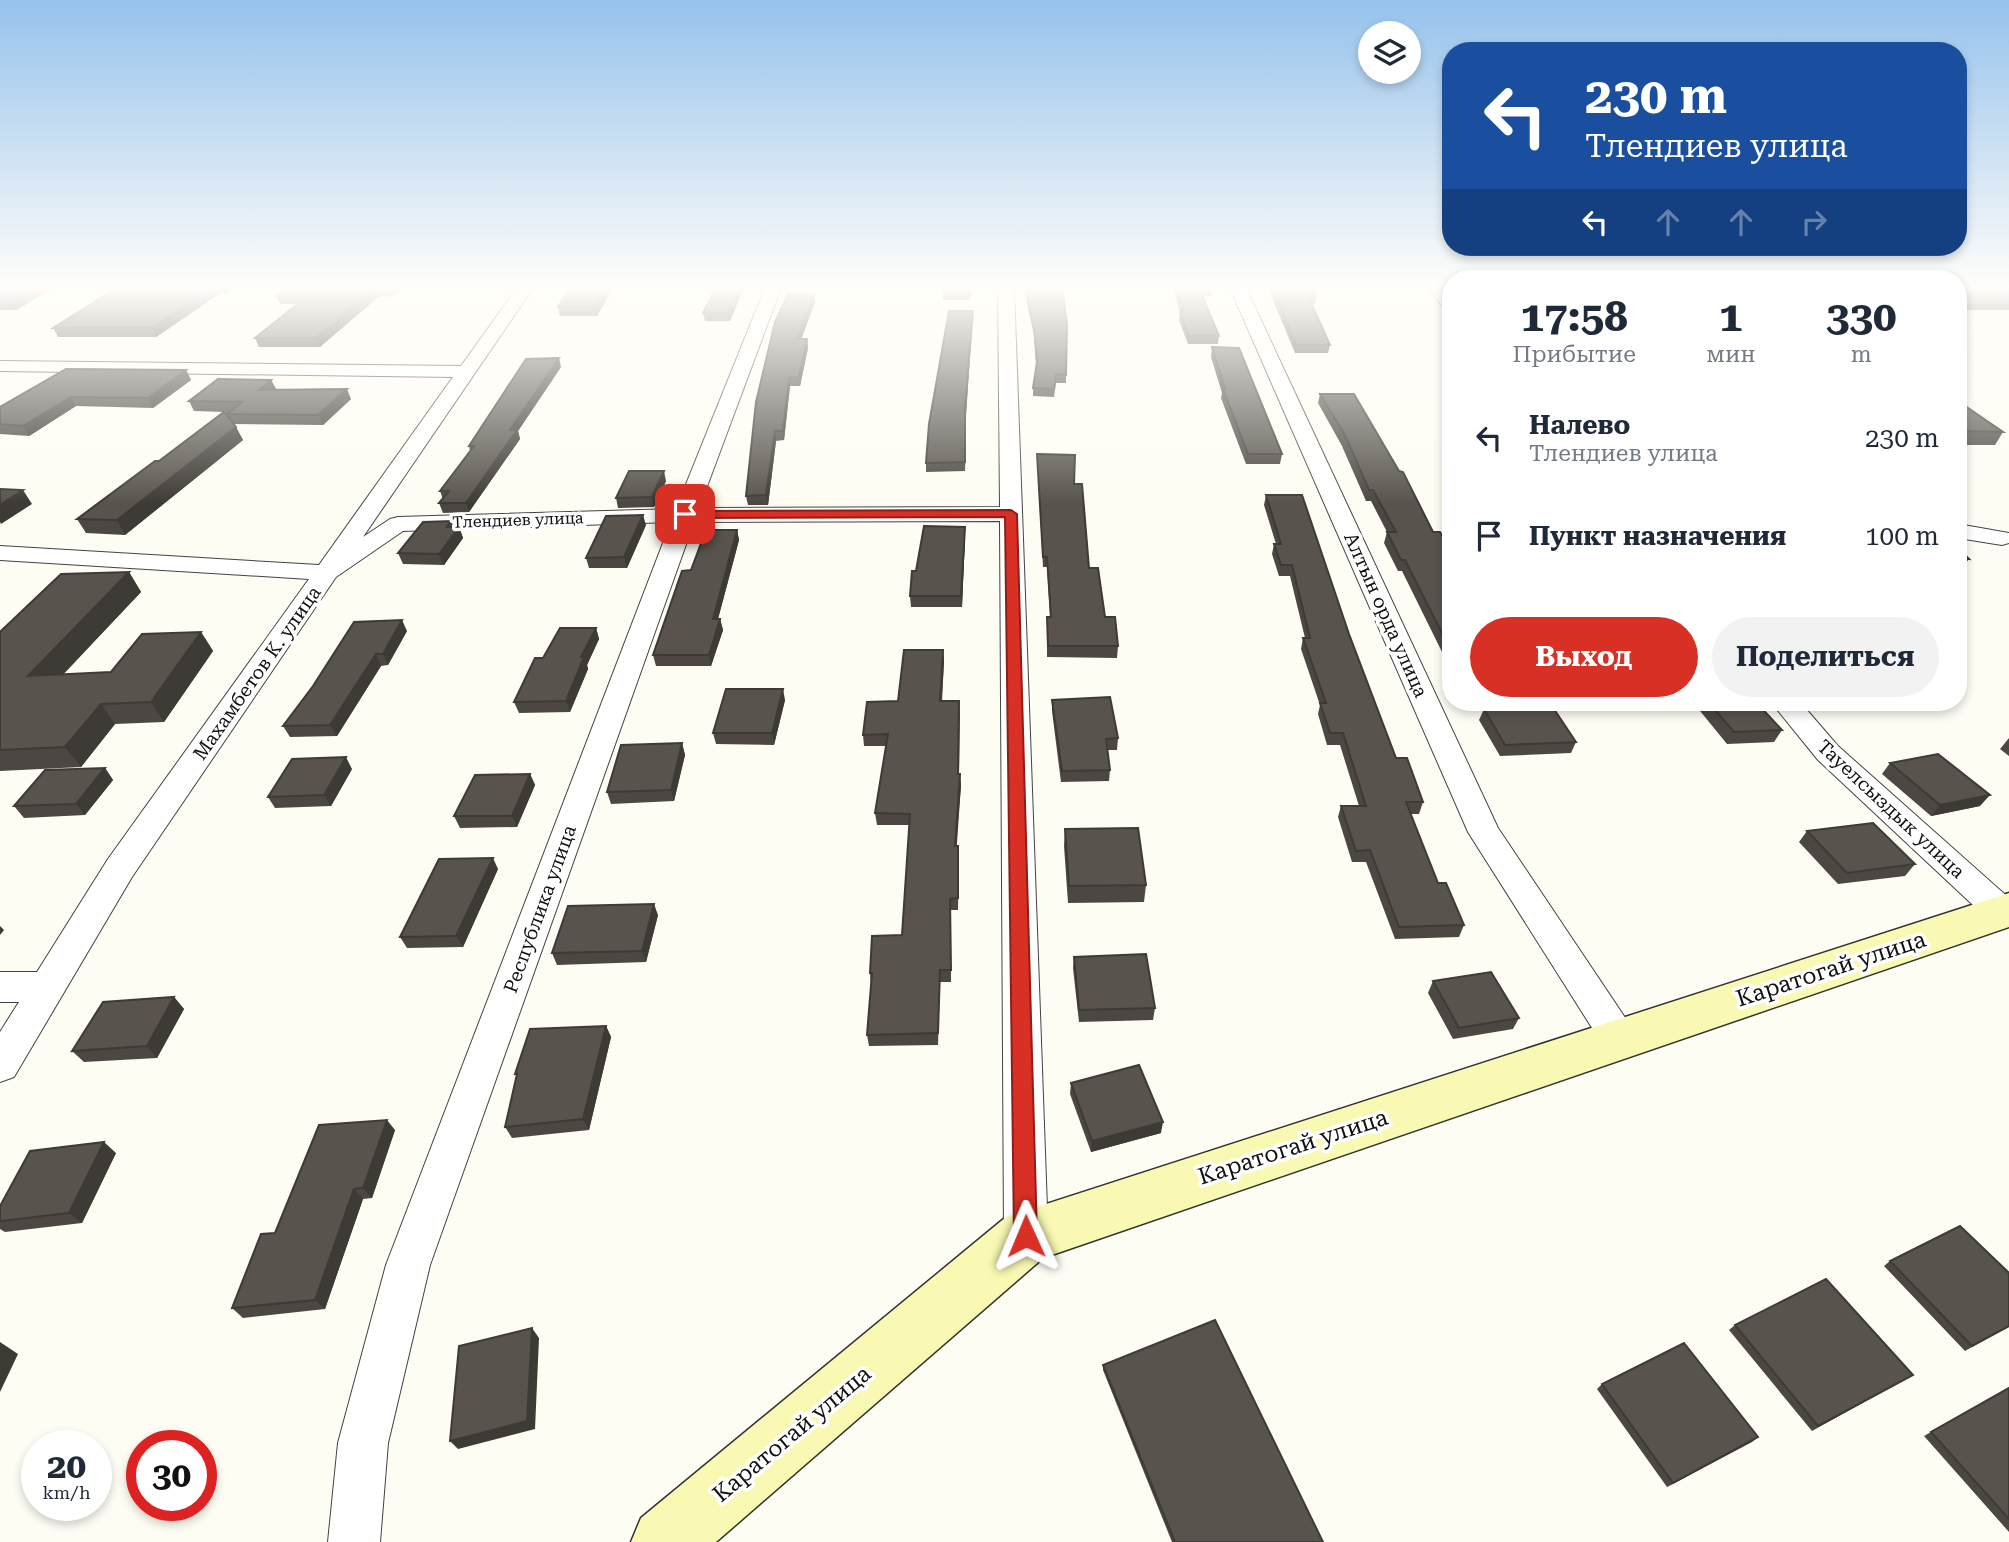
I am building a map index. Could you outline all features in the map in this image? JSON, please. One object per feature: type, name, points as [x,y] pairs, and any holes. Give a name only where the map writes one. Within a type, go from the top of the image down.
[{"type":"street","name":"Махамбетов К. улица","points":[[0,1065],[120,868],[475,360]]},
{"type":"street","name":"Республика улица","points":[[354,1542],[363,1443],[408,1265],[685,514],[745,360]]},
{"type":"street","points":[[1008,360],[1026,1236]]},
{"type":"street","name":"Алтын орда улица","points":[[1271,360],[1484,832],[1619,1039]]},
{"type":"street","points":[[0,366],[467,372]]},
{"type":"street","name":"Тлендиев улица","points":[[326,573],[398,524],[685,514],[1011,514]]},
{"type":"street","points":[[1967,533],[2005,540],[2009,516]]},
{"type":"street","points":[[0,553],[326,573]]},
{"type":"street","name":"Тауелсыздык улица","points":[[1793,711],[1828,753],[2005,911]]},
{"type":"street","name":"Каратогай улица","points":[[665,1542],[1026,1236],[2005,911]]},
{"type":"street","points":[[0,987],[48,987]]},
{"type":"building","points":[[525,360],[558,360],[510,430],[517,430],[466,503],[439,503],[449,491],[440,491],[474,446],[469,446]]},
{"type":"building","points":[[766,360],[803,360],[799,377],[789,378],[783,431],[775,431],[766,495],[746,496],[756,402]]},
{"type":"building","points":[[940,360],[969,360],[965,406],[965,462],[926,463],[929,424]]},
{"type":"building","points":[[1066,360],[1066,375],[1056,374],[1054,389],[1033,388],[1037,362]]},
{"type":"building","points":[[1216,360],[1244,360],[1282,454],[1248,454]]},
{"type":"building","points":[[66,369],[186,370],[148,398],[71,397],[23,426],[0,424],[0,407]]},
{"type":"building","points":[[218,379],[271,380],[259,390],[347,389],[318,415],[227,414],[242,402],[189,401]]},
{"type":"building","points":[[1320,394],[1354,394],[1399,471],[1403,472],[1433,532],[1440,532],[1442,535],[1442,633],[1405,560],[1401,560],[1387,532],[1396,532],[1373,490],[1369,490],[1345,435]]},
{"type":"building","points":[[1967,407],[2003,432],[1967,431]]},
{"type":"building","points":[[224,412],[236,427],[117,520],[77,519],[155,461],[159,461]]},
{"type":"building","points":[[1037,454],[1075,455],[1074,484],[1082,484],[1089,568],[1098,568],[1105,617],[1115,617],[1118,646],[1048,646],[1047,617],[1051,617],[1047,557],[1043,557]]},
{"type":"building","points":[[629,471],[664,471],[652,497],[616,498]]},
{"type":"building","points":[[0,489],[23,490],[0,505]]},
{"type":"building","points":[[1266,495],[1302,495],[1349,634],[1396,758],[1407,758],[1423,802],[1406,802],[1438,883],[1446,883],[1464,925],[1399,927],[1370,850],[1356,851],[1341,806],[1366,806],[1343,733],[1330,733],[1320,703],[1326,703],[1303,638],[1310,638],[1292,565],[1281,565],[1274,544],[1281,544]]},
{"type":"building","points":[[643,515],[624,557],[586,558],[606,516]]},
{"type":"building","points":[[451,521],[447,527],[459,527],[439,554],[398,553],[423,522]]},
{"type":"building","points":[[924,526],[965,527],[961,596],[910,596],[912,571],[916,571]]},
{"type":"building","points":[[706,530],[737,530],[713,619],[720,619],[709,655],[653,655],[682,571],[691,570]]},
{"type":"building","points":[[129,572],[28,676],[111,672],[142,634],[201,632],[151,702],[101,704],[65,747],[0,750],[0,632],[61,574]]},
{"type":"building","points":[[402,620],[383,654],[376,654],[330,725],[283,726],[313,686],[354,622]]},
{"type":"building","points":[[560,628],[596,628],[581,657],[584,657],[566,701],[514,702],[535,658],[543,658]]},
{"type":"building","points":[[904,650],[943,650],[940,701],[959,701],[960,774],[955,846],[958,846],[958,898],[950,899],[951,970],[940,970],[938,1033],[867,1035],[872,936],[902,935],[910,814],[875,813],[888,734],[863,735],[867,702],[898,701]]},
{"type":"building","points":[[726,689],[783,689],[772,733],[713,733]]},
{"type":"building","points":[[1110,697],[1118,738],[1106,739],[1110,770],[1062,771],[1052,700]]},
{"type":"building","points":[[1485,711],[1555,711],[1576,742],[1505,745]]},
{"type":"building","points":[[1716,711],[1764,711],[1782,730],[1734,732]]},
{"type":"building","points":[[682,743],[671,790],[607,792],[621,745]]},
{"type":"building","points":[[1938,754],[1990,795],[1940,805],[1890,763]]},
{"type":"building","points":[[346,757],[324,795],[268,797],[292,759]]},
{"type":"building","points":[[105,768],[76,804],[14,806],[45,770]]},
{"type":"building","points":[[530,774],[512,816],[454,816],[475,775]]},
{"type":"building","points":[[1873,823],[1915,864],[1847,873],[1807,831]]},
{"type":"building","points":[[1138,828],[1146,885],[1069,886],[1065,829]]},
{"type":"building","points":[[493,858],[456,936],[400,937],[439,859]]},
{"type":"building","points":[[654,904],[642,951],[552,953],[568,906]]},
{"type":"building","points":[[1146,954],[1155,1008],[1079,1010],[1074,957]]},
{"type":"building","points":[[1491,972],[1519,1018],[1459,1028],[1433,981]]},
{"type":"building","points":[[174,997],[147,1046],[72,1051],[103,1002]]},
{"type":"building","points":[[606,1026],[583,1119],[505,1127],[515,1074],[530,1029]]},
{"type":"building","points":[[1139,1065],[1163,1122],[1092,1141],[1071,1083]]},
{"type":"building","points":[[387,1120],[363,1188],[354,1189],[315,1300],[232,1308],[261,1234],[275,1233],[319,1125]]},
{"type":"building","points":[[104,1142],[69,1213],[0,1221],[0,1206],[30,1151]]},
{"type":"building","points":[[1960,1226],[2009,1273],[2009,1326],[1972,1346],[1890,1261]]},
{"type":"building","points":[[1826,1279],[1913,1375],[1818,1426],[1735,1325]]},
{"type":"building","points":[[1215,1320],[1323,1542],[1175,1542],[1103,1365]]},
{"type":"building","points":[[532,1328],[527,1421],[450,1441],[459,1346]]},
{"type":"building","points":[[1684,1343],[1758,1437],[1673,1483],[1602,1384]]},
{"type":"building","points":[[2009,1388],[2009,1519],[1931,1432]]},
{"type":"route","points":[[685,514],[1011,514],[1026,1236]]}]
